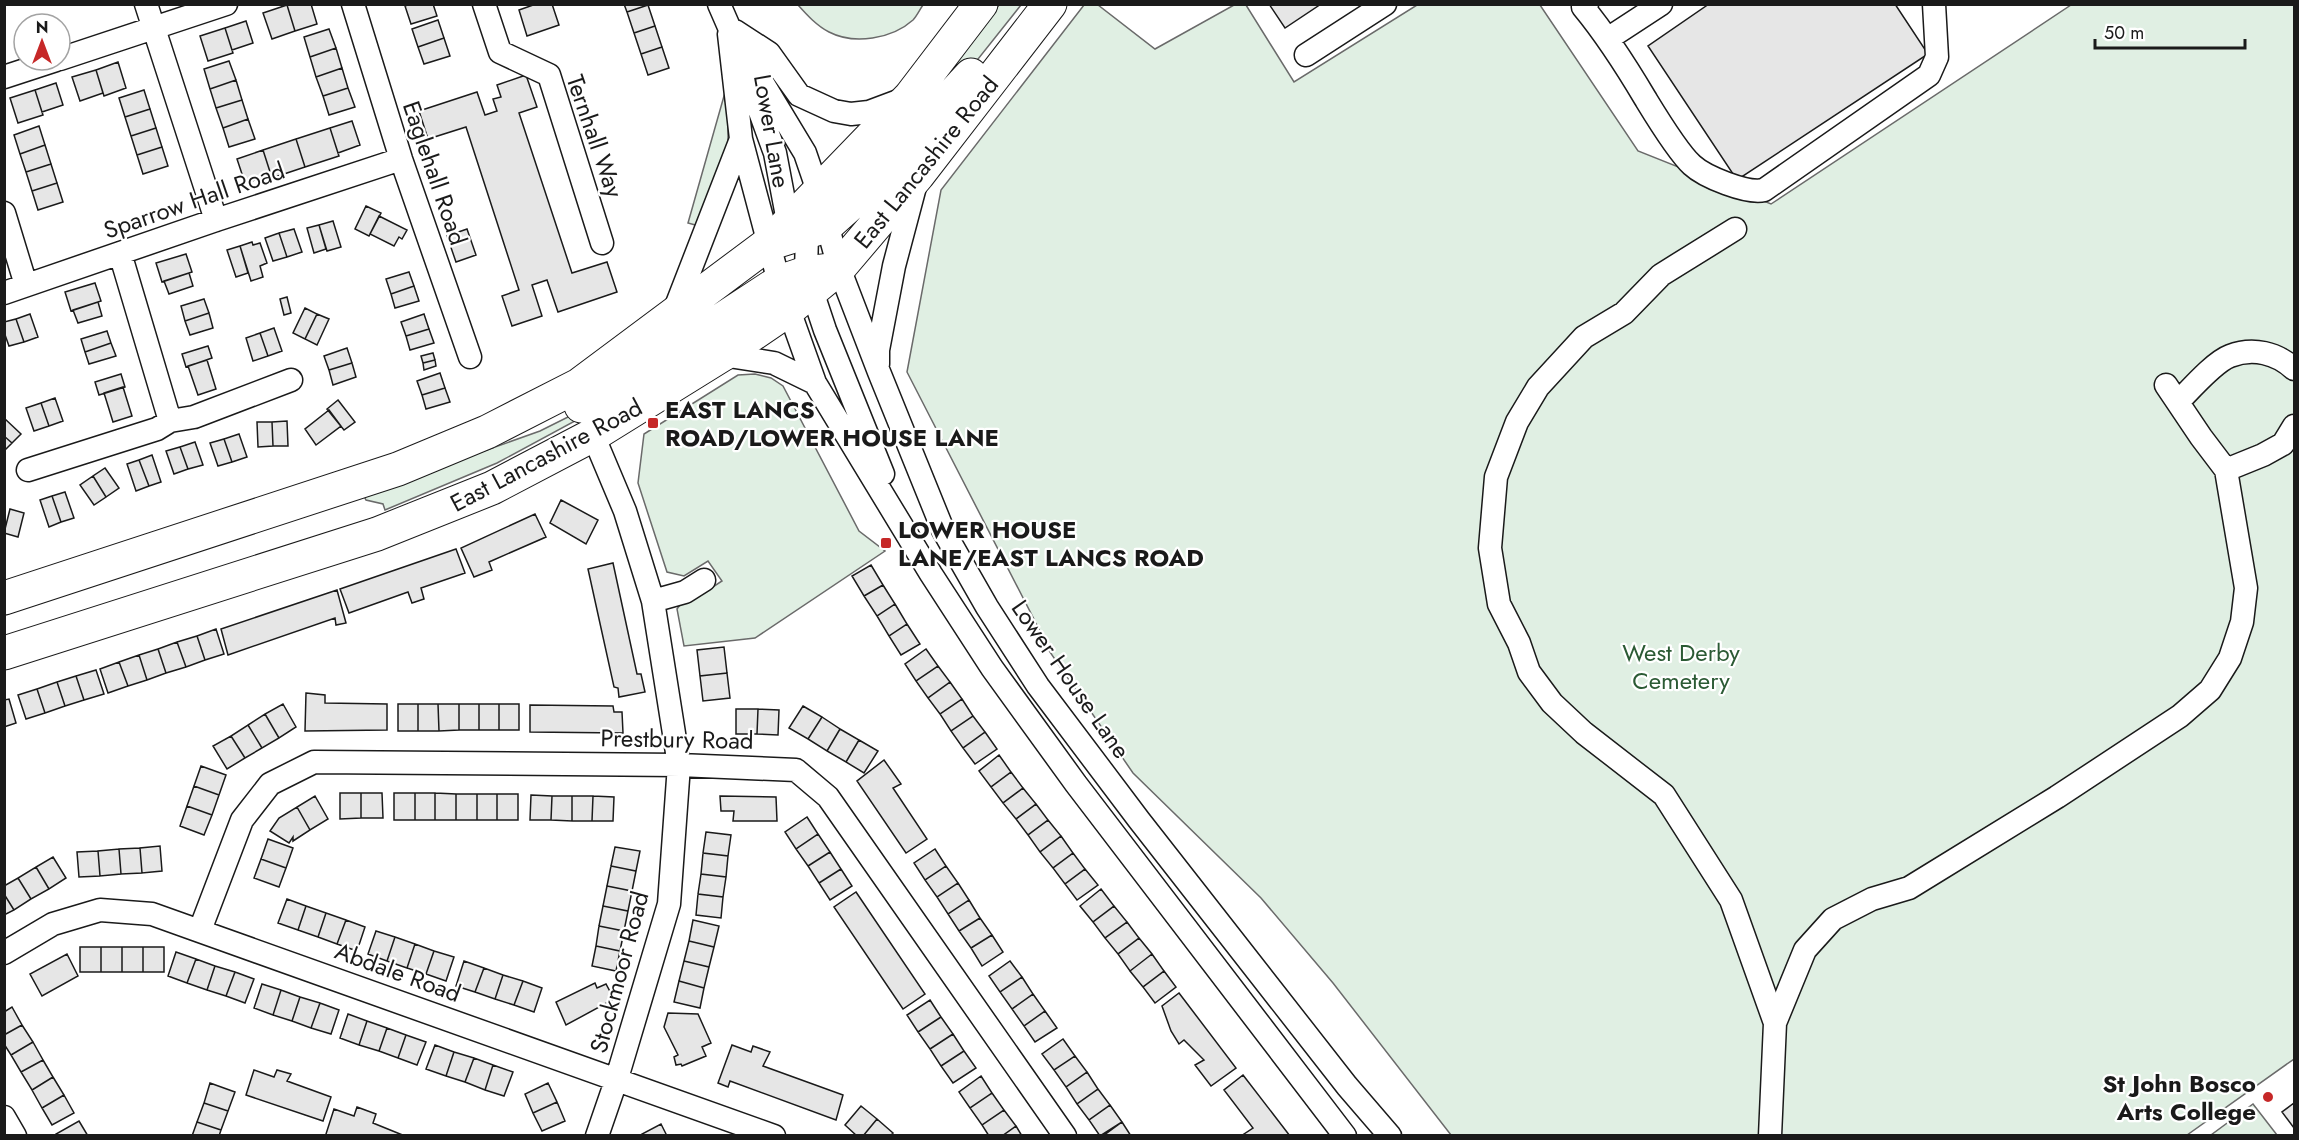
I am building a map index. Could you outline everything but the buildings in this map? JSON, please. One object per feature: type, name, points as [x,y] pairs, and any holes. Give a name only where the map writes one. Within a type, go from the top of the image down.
[{"type":"highway","name":"East Lancashire Road","points":[[4,598],[344,489],[398,469],[487,432],[579,385],[673,315],[796,233],[818,191],[910,97],[981,4]]},
{"type":"highway","points":[[796,233],[855,200],[963,85],[1025,4]]},
{"type":"highway","name":"East Lancashire Road","points":[[839,268],[918,176],[1050,4]]},
{"type":"highway","points":[[487,432],[574,410],[797,286],[839,268]]},
{"type":"highway","name":"East Lancashire Road","points":[[4,653],[390,530],[492,488],[593,435],[722,355],[797,286]]},
{"type":"street","points":[[146,4],[216,220]]},
{"type":"street","points":[[72,55],[226,4]]},
{"type":"street","name":"Eaglehall Road","points":[[353,4],[401,159],[470,357]]},
{"type":"street","name":"Ternhall Way","points":[[484,4],[500,52],[549,75],[602,243]]},
{"type":"street","name":"Lower Lane","points":[[719,4],[729,27],[805,153],[818,191]]},
{"type":"street","points":[[1306,56],[1385,4]]},
{"type":"street","points":[[1609,38],[1660,4]]},
{"type":"street","points":[[1584,5],[1609,38],[1660,122],[1692,164],[1704,173],[1748,190],[1759,191],[1764,190],[1929,75],[1937,57],[1934,4]]},
{"type":"street","points":[[729,27],[769,53],[799,95],[834,111],[851,114],[869,112],[910,97]]},
{"type":"street","points":[[729,27],[775,153],[796,233],[797,286],[815,383],[992,668],[1076,784],[1345,1136]]},
{"type":"street","name":"Lower Lane","points":[[729,27],[741,139],[796,233]]},
{"type":"street","points":[[4,77],[19,72]]},
{"type":"street","points":[[673,315],[741,139]]},
{"type":"street","name":"Sparrow Hall Road","points":[[4,293],[401,159]]},
{"type":"street","points":[[879,372],[878,350],[894,266],[918,176]]},
{"type":"street","points":[[4,213],[26,285]]},
{"type":"street","points":[[1735,229],[1661,275],[1623,313],[1584,337],[1538,387],[1517,423],[1496,477],[1490,548],[1499,604],[1519,643],[1529,672],[1552,703],[1584,733],[1664,795],[1731,900],[1775,1023]]},
{"type":"street","points":[[796,233],[797,286],[825,330],[910,539]]},
{"type":"street","name":"Lower House Lane","points":[[796,233],[839,268],[943,530],[987,607],[1038,686],[1347,1086],[1390,1136]]},
{"type":"street","points":[[120,253],[170,421]]},
{"type":"street","points":[[1770,1136],[1775,1023],[1805,950],[1833,919],[1872,899],[1909,888],[2058,797],[2171,723],[2210,690],[2230,658],[2242,622],[2246,588],[2233,498],[2226,470],[2172,394],[2203,376],[2229,356],[2260,351],[2285,360],[2295,369]]},
{"type":"street","points":[[722,355],[774,363],[815,383]]},
{"type":"street","points":[[28,470],[149,432],[170,421],[194,417],[291,380]]},
{"type":"street","points":[[2226,470],[2283,444],[2295,426]]},
{"type":"street","name":"Stockmoor Road","points":[[593,435],[625,511],[652,601],[679,765],[669,904],[617,1078],[597,1136]]},
{"type":"street","points":[[652,601],[685,592],[704,580]]},
{"type":"street","name":"Prestbury Road","points":[[200,930],[242,820],[270,784],[314,762],[679,765],[796,770],[828,797],[1065,1136]]},
{"type":"street","name":"Abdale Road","points":[[4,953],[53,924],[100,910],[152,914],[617,1078],[774,1136]]},
{"type":"street","points":[[4,1117],[15,1136]]},
{"type":"green space","points":[[798,5],[923,5],[914,18],[895,32],[861,39],[829,32]]},
{"type":"green space","points":[[999,5],[1021,5],[963,78],[943,86],[939,81]]},
{"type":"green space","name":"West Derby Cemetery","points":[[1084,5],[1098,5],[1155,49],[1234,5],[1246,5],[1294,82],[1417,5],[1540,5],[1638,151],[1771,204],[2071,5],[2294,5],[2294,1059],[2187,1135],[1451,1135],[1333,983],[1261,898],[1133,773],[1041,639],[1039,629],[907,372],[941,190]]},
{"type":"green space","points":[[724,96],[728,110],[728,143],[699,226],[688,223]]},
{"type":"green space","points":[[755,374],[771,378],[783,386],[859,531],[885,551],[755,638],[684,646],[677,609],[682,602],[693,600],[722,581],[708,561],[684,576],[667,572],[638,483],[644,434],[738,375]]},
{"type":"green space","points":[[596,403],[599,408],[497,463],[385,510],[383,504],[366,500],[363,494],[540,431]]},
{"type":"green space","points":[[2253,1104],[2277,1135],[2211,1135]]},
{"type":"place","name":"EAST LANCS ROAD/LOWER HOUSE LANE","points":[[653,423]]},
{"type":"place","name":"LOWER HOUSE LANE/EAST LANCS ROAD","points":[[886,543]]},
{"type":"place","name":"St John Bosco Arts College","points":[[2268,1097]]}]
